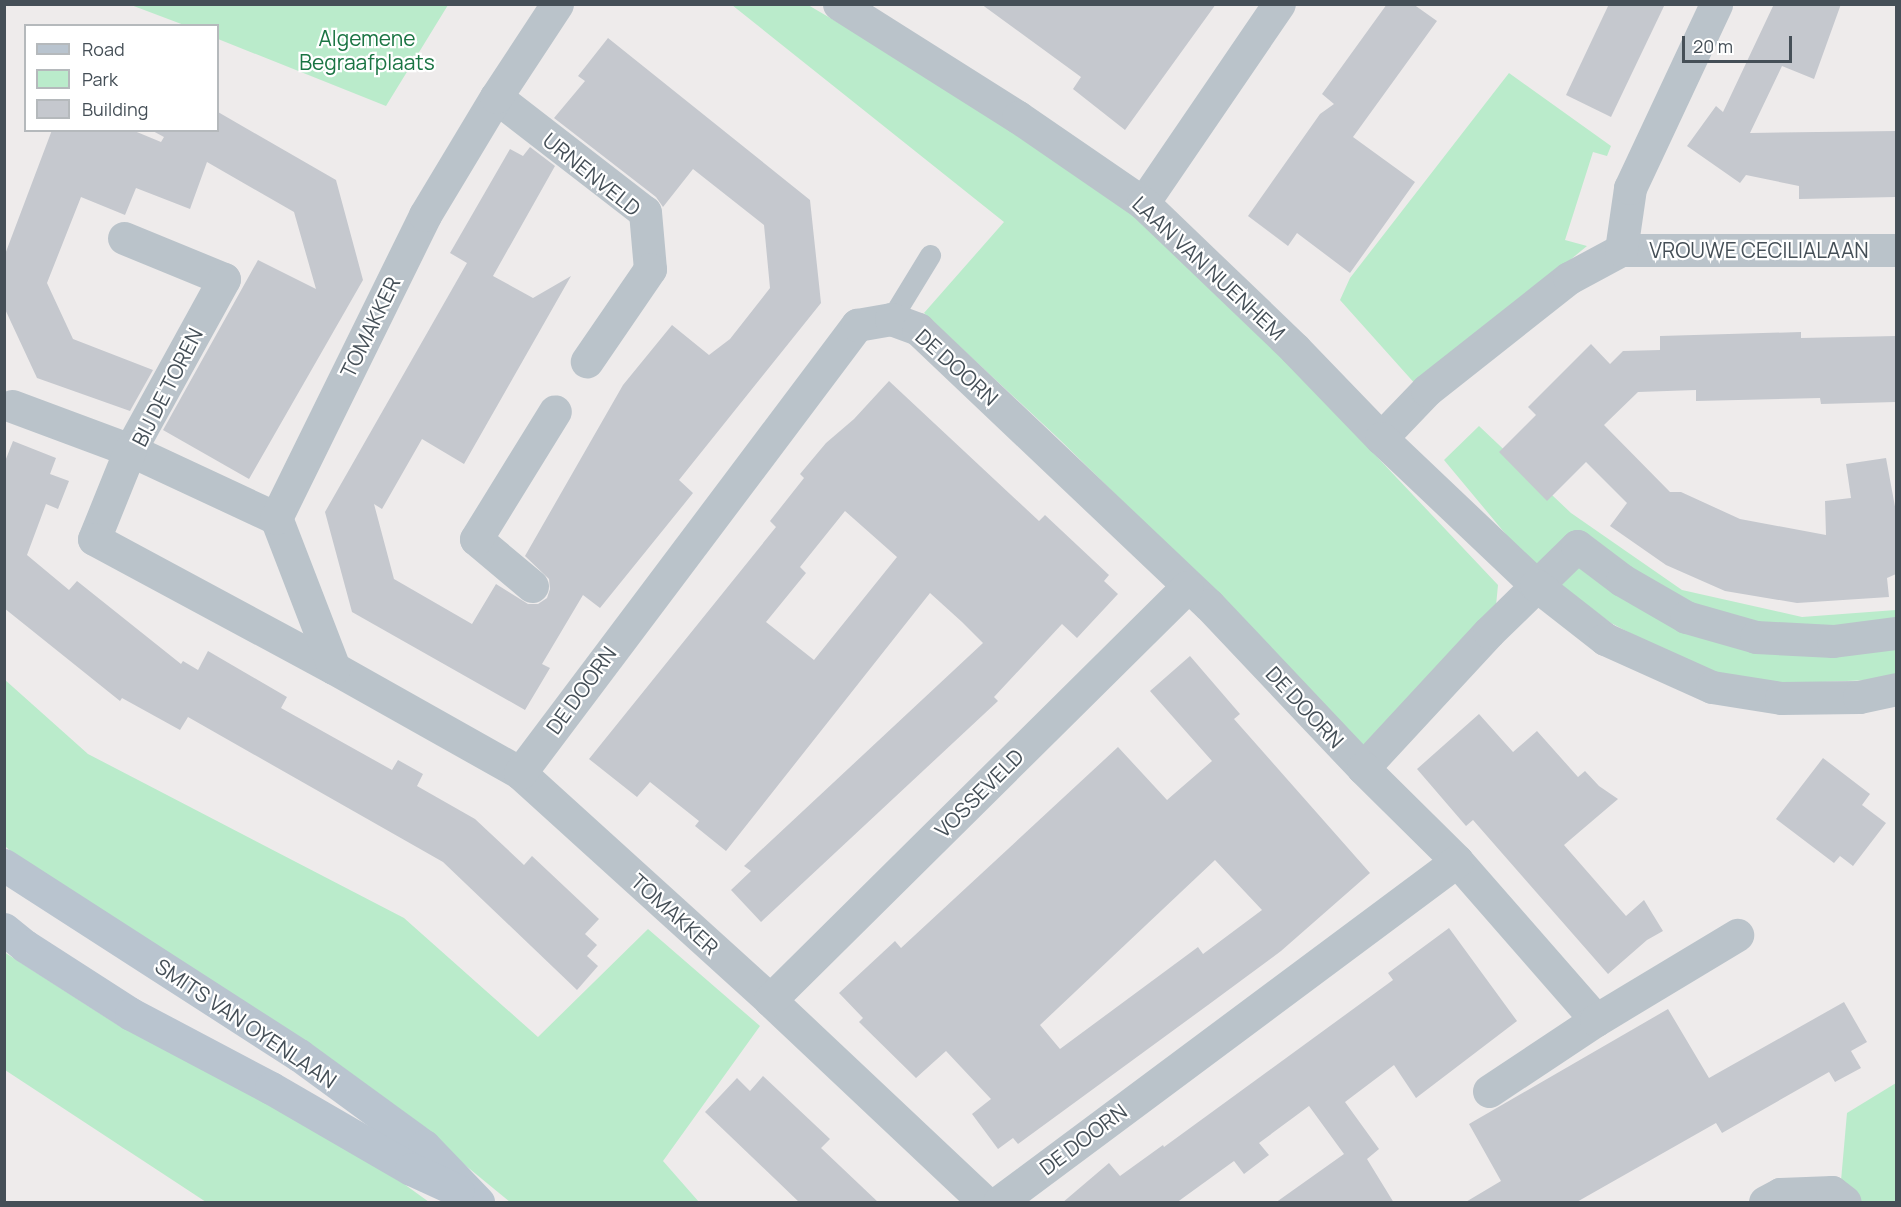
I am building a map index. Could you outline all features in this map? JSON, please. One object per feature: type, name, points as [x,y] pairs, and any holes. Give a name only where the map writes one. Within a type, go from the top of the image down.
[{"type":"main road","name":"SMITS VAN OYENLAAN","points":[[4,865],[299,1055],[424,1146],[476,1201]]},
{"type":"main road","name":"SMITS VAN OYENLAAN","points":[[4,929],[25,946],[131,1014],[271,1088],[411,1169],[476,1201]]},
{"type":"street","name":"TOMAKKER","points":[[276,518],[425,215],[496,97],[557,4]]},
{"type":"street","name":"LAAN VAN NUENHEM","points":[[839,4],[1018,117],[1143,203],[1294,349],[1381,438],[1536,585],[1605,639],[1712,687],[1781,698],[1859,697],[1896,689]]},
{"type":"street","points":[[1143,203],[1279,4]]},
{"type":"street","points":[[1381,438],[1427,390],[1542,299],[1569,278],[1621,250],[1630,188],[1716,4]]},
{"type":"street","name":"URNENVELD","points":[[496,97],[645,212],[650,269],[587,361]]},
{"type":"street","name":"BIJ DE TOREN","points":[[124,238],[225,279],[130,450],[276,518]]},
{"type":"street","name":"VROUWE CECILIALAAN","points":[[1621,250],[1896,250]]},
{"type":"street","name":"DE DOORN","points":[[520,773],[857,325],[891,319],[918,329],[1052,453],[1187,587],[1209,605],[1363,768],[1457,861],[1596,1020]]},
{"type":"street","points":[[12,406],[130,450]]},
{"type":"street","points":[[532,586],[476,539],[555,411]]},
{"type":"street","name":"TOMAKKER","points":[[130,450],[94,539],[334,668],[520,773],[770,1000],[984,1203]]},
{"type":"street","points":[[276,518],[334,668]]},
{"type":"street","points":[[1363,768],[1489,632],[1577,546],[1622,580],[1686,617],[1756,637],[1833,641],[1896,633]]},
{"type":"street","name":"VOSSEVELD","points":[[770,1000],[1187,587]]},
{"type":"street","name":"DE DOORN","points":[[999,1203],[1457,861]]},
{"type":"street","points":[[1489,1091],[1596,1020],[1737,935]]},
{"type":"street","points":[[1765,1203],[1780,1194],[1832,1192],[1845,1203]]},
{"type":"lane","points":[[891,319],[930,255]]},
{"type":"green space","name":"Algemene Begraafplaats","points":[[131,5],[448,5],[386,106],[219,39],[219,24],[181,24]]},
{"type":"green space","points":[[732,5],[808,5],[993,113],[1122,198],[1277,351],[1498,585],[1495,616],[1369,753],[1194,571],[1058,438],[924,313],[1004,222]]},
{"type":"green space","points":[[1509,73],[1611,146],[1607,156],[1593,152],[1565,240],[1587,246],[1417,386],[1340,300],[1350,278]]},
{"type":"green space","points":[[1479,426],[1571,513],[1682,590],[1802,617],[1896,610],[1896,679],[1770,684],[1694,667],[1611,623],[1529,562],[1444,460]]},
{"type":"green space","points":[[4,679],[88,754],[404,918],[538,1037],[648,929],[760,1026],[663,1161],[699,1202],[510,1202],[432,1138],[20,860],[5,846]]},
{"type":"green space","points":[[4,952],[121,1027],[264,1099],[404,1184],[429,1202],[206,1202],[5,1070]]},
{"type":"green space","points":[[1896,1083],[1896,1202],[1853,1202],[1840,1192],[1847,1113]]},
{"type":"building","points":[[981,4],[1216,4],[1125,130],[1073,89],[1081,77]]},
{"type":"building","points":[[1387,4],[1413,4],[1437,21],[1353,137],[1415,182],[1350,273],[1297,233],[1288,246],[1248,216],[1320,114],[1334,104],[1322,94]]},
{"type":"building","points":[[1609,4],[1665,4],[1611,117],[1566,95]]},
{"type":"building","points":[[1774,4],[1841,4],[1814,79],[1782,66],[1750,133],[1896,131],[1896,197],[1799,199],[1799,186],[1746,175],[1740,183],[1687,146],[1716,106],[1723,112]]},
{"type":"building","points":[[608,38],[810,200],[821,303],[679,480],[693,493],[600,608],[583,595],[542,664],[550,668],[525,710],[352,612],[325,512],[467,263],[450,253],[510,149],[523,156],[530,147],[555,166],[493,276],[533,298],[571,276],[464,464],[422,439],[382,509],[374,504],[394,579],[472,624],[496,584],[528,604],[538,604],[547,598],[550,589],[549,579],[525,556],[623,385],[672,325],[709,355],[730,339],[770,288],[764,225],[693,169],[663,207],[656,197],[554,118],[585,81],[578,76]]},
{"type":"building","points":[[219,113],[336,180],[363,280],[249,479],[163,430],[258,260],[316,289],[294,212],[207,162],[190,209],[136,188],[125,215],[81,197],[47,283],[73,339],[153,370],[130,411],[37,378],[4,307],[4,257],[51,132],[137,132],[161,142],[164,137],[155,132],[219,132]]},
{"type":"building","points":[[1801,332],[1801,338],[1896,336],[1896,402],[1821,404],[1820,398],[1696,401],[1696,390],[1638,392],[1604,425],[1670,492],[1681,492],[1740,519],[1826,535],[1825,501],[1851,498],[1846,464],[1886,458],[1896,512],[1896,574],[1887,578],[1889,597],[1797,603],[1725,591],[1666,565],[1610,526],[1627,503],[1586,462],[1547,501],[1499,452],[1536,415],[1528,407],[1591,344],[1610,364],[1623,351],[1660,350],[1660,336]]},
{"type":"building","points":[[889,381],[1039,521],[1045,515],[1109,575],[1104,581],[1118,594],[1077,638],[1062,624],[994,697],[998,701],[761,922],[731,890],[751,871],[744,866],[983,643],[962,622],[930,593],[726,851],[695,826],[699,821],[650,782],[637,797],[589,759],[776,527],[770,521],[804,478],[800,474],[826,443],[854,419]],"holes":[[[845,511],[897,557],[814,660],[766,622],[806,573],[800,567]]]},
{"type":"building","points":[[13,441],[56,458],[50,474],[69,481],[58,509],[46,504],[27,555],[69,590],[77,581],[181,664],[183,661],[198,670],[208,651],[287,697],[281,708],[392,770],[398,760],[423,774],[417,786],[475,819],[524,865],[532,856],[599,919],[585,934],[597,945],[587,956],[598,966],[577,990],[443,862],[188,717],[180,730],[122,698],[120,701],[4,608],[4,464]]},
{"type":"building","points":[[1190,656],[1240,714],[1234,719],[1370,873],[1281,951],[1018,1144],[1013,1138],[998,1149],[972,1114],[991,1099],[946,1051],[916,1078],[859,1022],[863,1018],[839,993],[895,941],[901,948],[1118,747],[1167,800],[1212,761],[1150,691]],"holes":[[[1215,860],[1262,910],[1203,954],[1198,947],[1060,1049],[1040,1025]]]},
{"type":"building","points":[[1479,714],[1513,752],[1537,731],[1578,777],[1585,771],[1599,786],[1618,799],[1564,845],[1626,916],[1644,900],[1663,931],[1647,940],[1608,974],[1473,820],[1466,826],[1417,769]]},
{"type":"building","points":[[1823,758],[1870,794],[1862,805],[1886,823],[1853,866],[1840,856],[1834,863],[1776,819]]},
{"type":"building","points":[[1449,928],[1517,1021],[1416,1098],[1394,1065],[1345,1102],[1379,1149],[1367,1159],[1394,1203],[1275,1203],[1344,1154],[1309,1106],[1259,1143],[1269,1155],[1244,1174],[1234,1161],[1176,1203],[1062,1203],[1109,1163],[1120,1176],[1163,1145],[1164,1147],[1393,980],[1388,973]]},
{"type":"building","points":[[1844,1002],[1867,1042],[1851,1051],[1861,1068],[1835,1082],[1829,1072],[1722,1133],[1716,1123],[1575,1203],[1464,1203],[1501,1181],[1469,1124],[1668,1009],[1709,1078]]},
{"type":"building","points":[[763,1076],[830,1139],[821,1148],[879,1203],[800,1203],[705,1112],[737,1078],[750,1091]]}]
